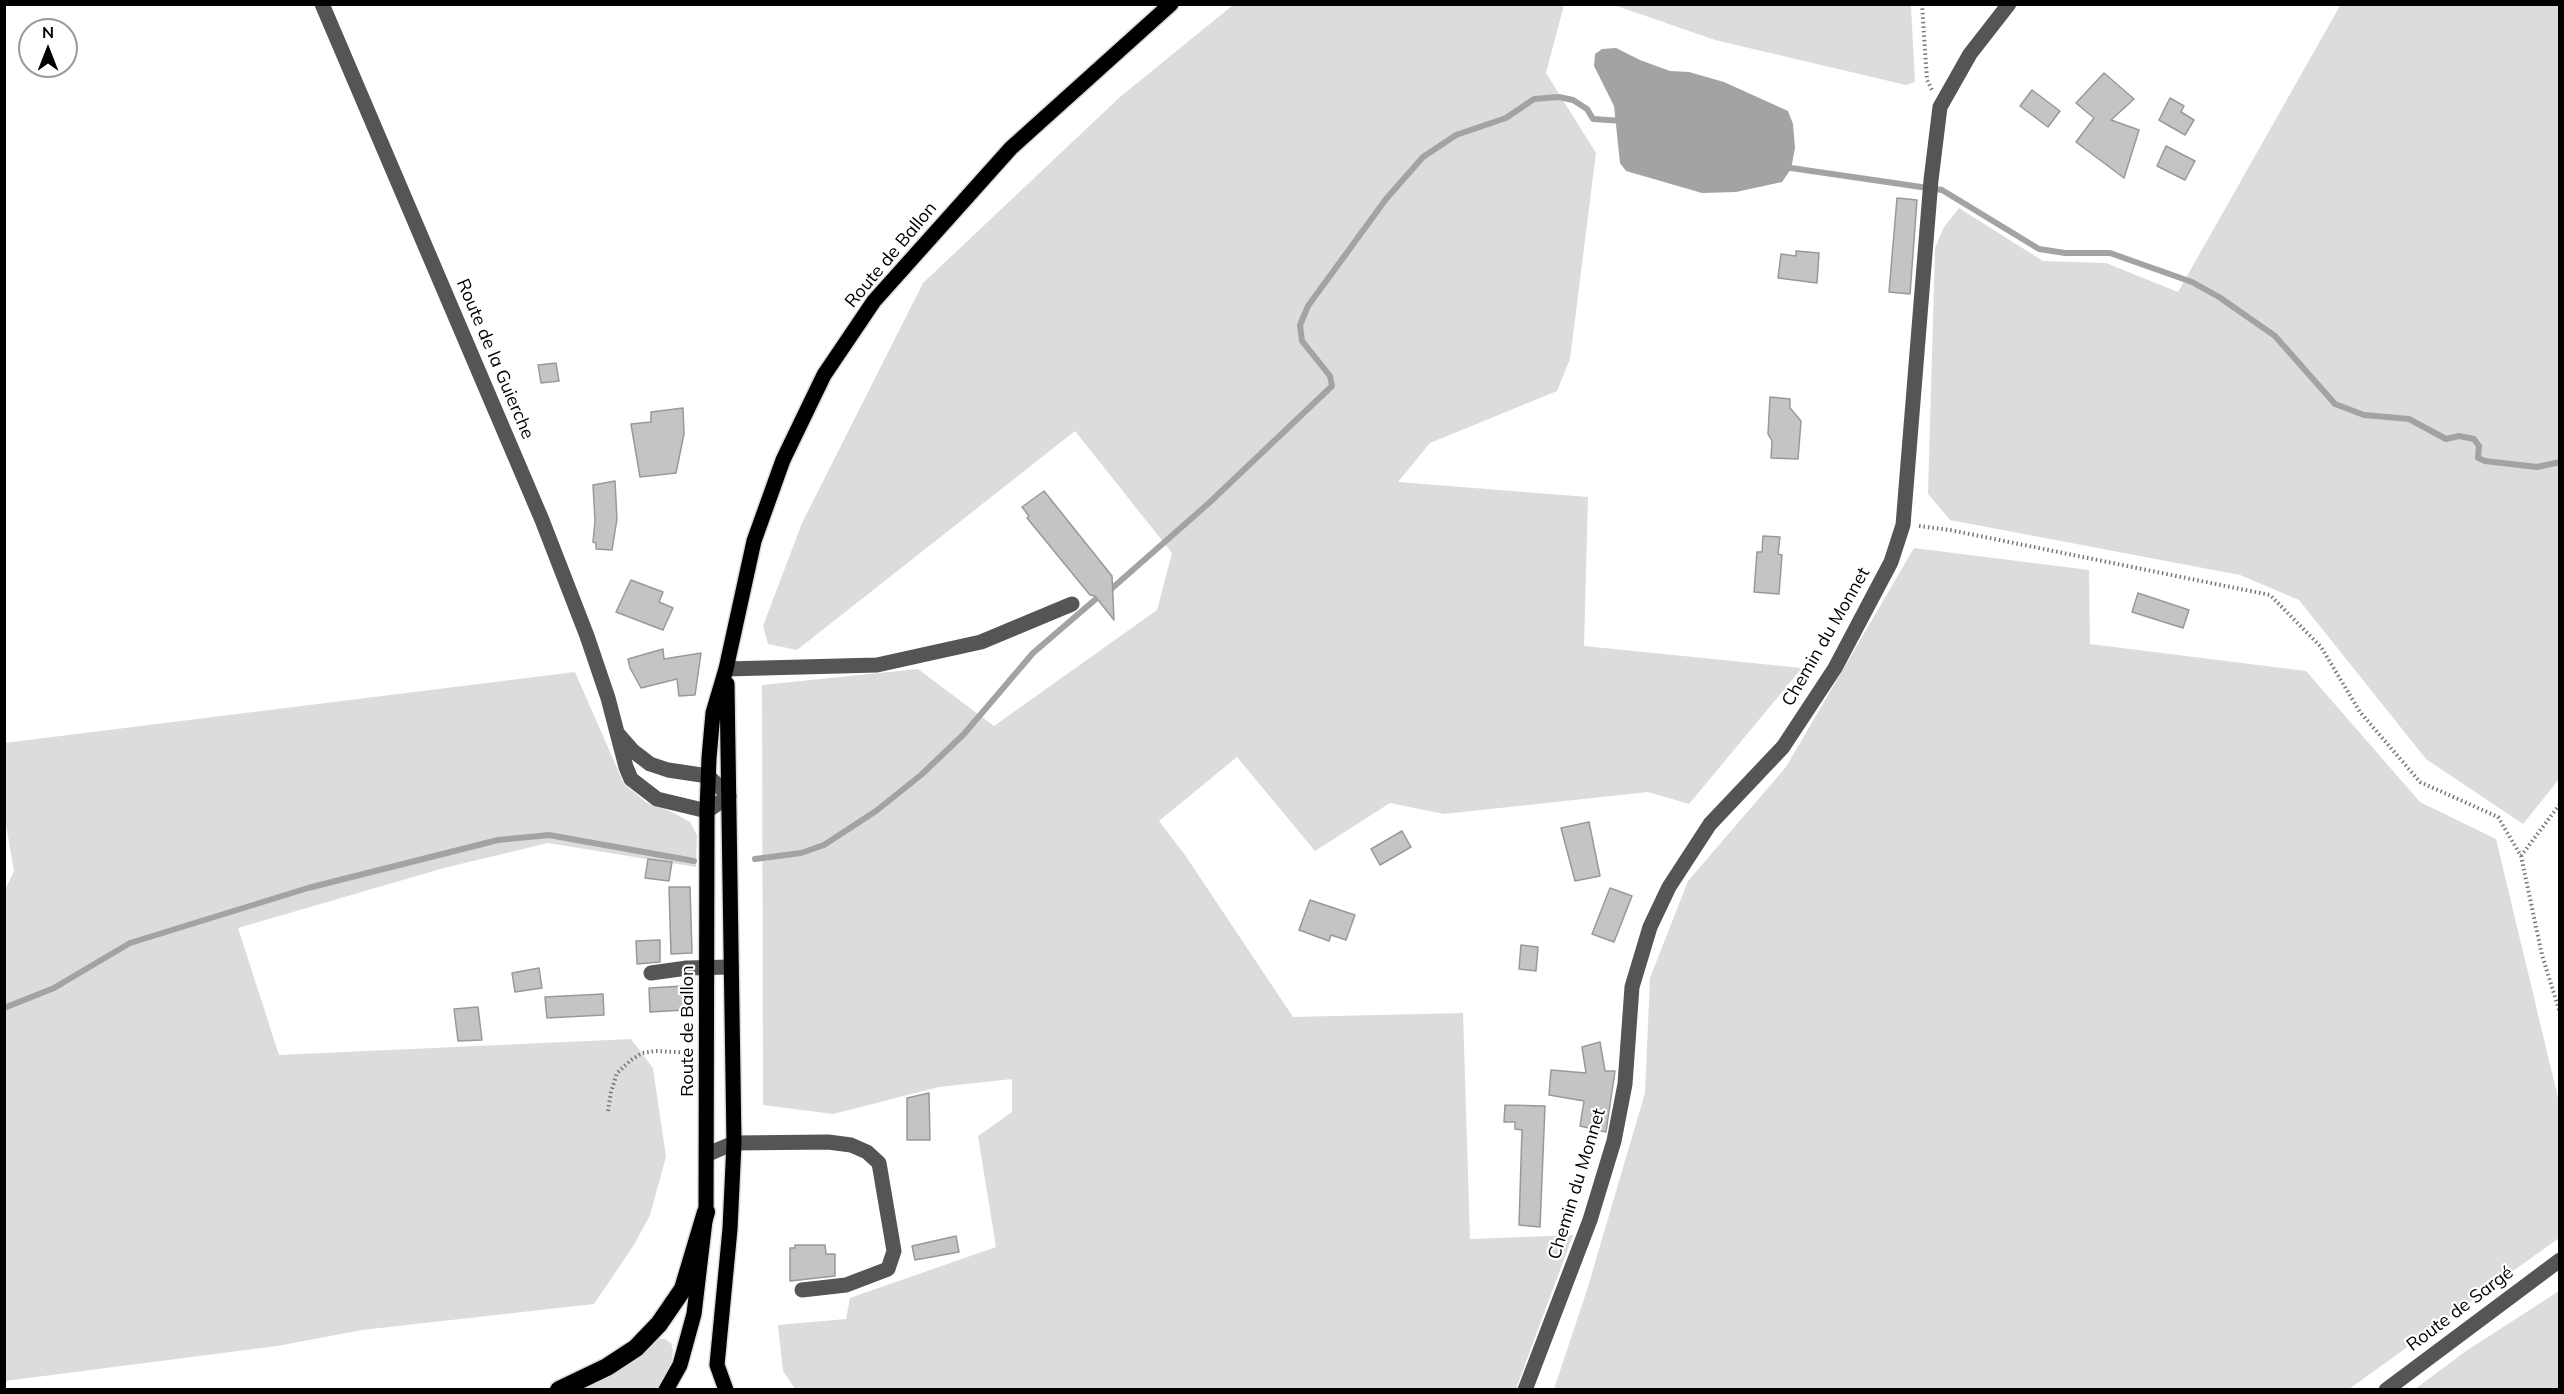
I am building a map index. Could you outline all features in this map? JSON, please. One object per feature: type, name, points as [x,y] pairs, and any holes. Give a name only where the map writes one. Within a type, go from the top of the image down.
[{"type":"highway","points":[[559,1389],[607,1367],[636,1348],[658,1323],[683,1289],[706,1212]]},
{"type":"main road","name":"Route de Ballon","points":[[666,1389],[680,1365],[694,1314],[706,1212],[708,1154],[707,811],[713,713],[726,669],[754,541],[783,460],[824,375],[874,301],[1011,148],[1171,4]]},
{"type":"main road","name":"Route de Ballon","points":[[726,669],[734,1143],[730,1230],[717,1365],[726,1389]]},
{"type":"street","name":"Route de la Guierche","points":[[322,4],[542,520],[587,636],[631,779],[657,799],[707,811]]},
{"type":"street","name":"Chemin du Monnet","points":[[1525,1389],[1590,1220],[1614,1141],[1625,1084],[1632,987],[1650,927],[1669,887],[1710,824],[1783,747],[1835,668],[1891,562],[1903,525],[1930,180],[1940,107],[1970,54],[2009,4]]},
{"type":"street","points":[[726,669],[877,665],[981,642],[1072,604]]},
{"type":"street","name":"Route de la Guierche","points":[[618,734],[633,751],[650,764],[668,770],[708,776]]},
{"type":"street","points":[[707,811],[729,796],[708,776]]},
{"type":"street","points":[[651,973],[731,967]]},
{"type":"street","points":[[708,1154],[734,1143],[828,1142],[851,1145],[867,1152],[879,1163],[894,1251],[888,1269],[846,1285],[801,1290]]},
{"type":"street","name":"Route de Sargé","points":[[2386,1389],[2559,1260]]},
{"type":"path","points":[[1922,4],[1928,80],[1940,107]]},
{"type":"path","points":[[1903,525],[1950,530],[2270,595],[2321,647],[2360,712],[2420,782],[2498,817],[2521,856],[2542,955],[2559,1013]]},
{"type":"path","points":[[2521,856],[2559,804]]},
{"type":"path","points":[[608,1111],[617,1073],[636,1056],[656,1051],[708,1054]]},
{"type":"shaded area","points":[[2341,4],[2559,5],[2560,778],[2523,824],[2426,759],[2299,600],[2240,575],[1950,520],[1928,494],[1935,248],[1944,227],[1959,208],[2043,261],[2106,263],[2178,292]]},
{"type":"shaded area","points":[[1233,5],[1564,5],[1546,73],[1596,153],[1570,359],[1557,391],[1430,443],[1398,482],[1588,497],[1584,646],[1802,668],[1689,804],[1648,792],[1444,814],[1390,803],[1315,851],[1237,757],[1159,821],[1185,855],[1293,1017],[1463,1013],[1470,1239],[1573,1235],[1516,1389],[795,1389],[783,1371],[778,1325],[846,1319],[850,1298],[996,1247],[978,1136],[1012,1112],[1012,1079],[939,1087],[833,1114],[763,1105],[762,685],[918,669],[994,726],[1157,610],[1172,553],[1075,431],[797,650],[768,644],[763,626],[802,523],[923,283],[1120,97]]},
{"type":"shaded area","points":[[1614,5],[1911,5],[1915,82],[1906,85],[1715,40]]},
{"type":"shaded area","points":[[1616,48],[1670,71],[1689,72],[1724,82],[1788,111],[1793,124],[1795,148],[1791,169],[1782,182],[1736,192],[1702,193],[1626,171],[1620,163],[1614,106],[1594,66],[1595,54],[1602,49]]},
{"type":"shaded area","points":[[1914,548],[2089,570],[2090,644],[2306,671],[2420,802],[2496,839],[2559,1102],[2559,1238],[2349,1389],[1554,1389],[1587,1290],[1645,1093],[1650,978],[1688,881],[1786,767]]},
{"type":"shaded area","points":[[575,672],[624,784],[647,803],[672,812],[690,822],[697,835],[696,867],[548,843],[444,868],[238,928],[279,1055],[631,1039],[653,1068],[666,1157],[650,1215],[634,1245],[594,1304],[362,1330],[277,1346],[5,1381],[4,892],[14,871],[5,819],[4,743]]},
{"type":"shaded area","points":[[2559,1291],[2559,1389],[2415,1389],[2466,1351]]},
{"type":"shaded area","points":[[658,1339],[665,1339],[671,1343],[673,1350],[671,1366],[659,1389],[577,1390],[613,1374],[640,1356]]},
{"type":"building","points":[[2104,73],[2134,99],[2111,120],[2139,130],[2124,178],[2076,142],[2094,118],[2076,103]]},
{"type":"building","points":[[2032,90],[2060,111],[2048,127],[2020,106]]},
{"type":"building","points":[[2170,98],[2184,106],[2181,112],[2194,120],[2185,135],[2159,120]]},
{"type":"building","points":[[2166,146],[2195,161],[2185,180],[2157,166]]},
{"type":"building","points":[[1897,198],[1917,200],[1910,294],[1889,292]]},
{"type":"building","points":[[1796,251],[1819,253],[1817,283],[1778,278],[1781,254],[1796,256]]},
{"type":"building","points":[[556,363],[559,381],[541,383],[538,365]]},
{"type":"building","points":[[1770,397],[1790,399],[1790,408],[1801,421],[1798,459],[1771,458],[1772,441],[1768,434]]},
{"type":"building","points":[[683,408],[684,434],[676,473],[640,477],[631,424],[651,422],[651,412]]},
{"type":"building","points":[[615,481],[617,519],[612,550],[596,549],[596,543],[593,542],[595,521],[593,485]]},
{"type":"building","points":[[1044,491],[1112,576],[1114,620],[1095,596],[1090,595],[1027,518],[1029,516],[1022,507]]},
{"type":"building","points":[[1763,536],[1780,537],[1778,554],[1782,555],[1779,594],[1754,592],[1757,552],[1762,552]]},
{"type":"building","points":[[631,580],[663,592],[659,602],[673,608],[663,630],[616,612]]},
{"type":"building","points":[[2138,593],[2189,610],[2183,628],[2132,612]]},
{"type":"building","points":[[663,649],[664,659],[701,653],[695,695],[679,696],[677,679],[641,688],[630,668],[628,659]]},
{"type":"building","points":[[1589,822],[1600,876],[1575,881],[1561,828]]},
{"type":"building","points":[[1402,831],[1411,847],[1380,865],[1371,849]]},
{"type":"building","points":[[648,859],[672,862],[669,881],[645,878]]},
{"type":"building","points":[[669,887],[690,887],[692,953],[671,954]]},
{"type":"building","points":[[1610,888],[1632,896],[1614,942],[1592,934]]},
{"type":"building","points":[[1310,900],[1355,915],[1346,940],[1331,935],[1329,941],[1299,930]]},
{"type":"building","points":[[660,940],[660,962],[637,964],[636,941]]},
{"type":"building","points":[[1521,945],[1538,947],[1536,971],[1519,969]]},
{"type":"building","points":[[539,968],[542,988],[515,992],[512,973]]},
{"type":"building","points":[[684,986],[685,1010],[650,1012],[649,988]]},
{"type":"building","points":[[603,994],[604,1015],[547,1018],[545,997]]},
{"type":"building","points":[[478,1007],[482,1040],[458,1041],[454,1009]]},
{"type":"building","points":[[1600,1042],[1605,1071],[1615,1071],[1606,1132],[1580,1126],[1584,1101],[1549,1095],[1551,1070],[1586,1073],[1582,1047]]},
{"type":"building","points":[[929,1093],[930,1140],[907,1140],[907,1098]]},
{"type":"building","points":[[1505,1105],[1545,1106],[1540,1227],[1519,1225],[1522,1130],[1515,1129],[1515,1122],[1504,1122]]},
{"type":"building","points":[[956,1236],[959,1252],[915,1260],[912,1246]]},
{"type":"building","points":[[795,1245],[825,1245],[826,1254],[835,1254],[835,1276],[790,1281],[790,1248],[795,1248]]},
{"type":"waterway","points":[[755,859],[801,853],[824,845],[876,811],[921,775],[964,734],[1033,653],[1097,598],[1110,590],[1209,503],[1332,386],[1330,376],[1302,341],[1300,325],[1308,306],[1386,199],[1423,157],[1456,135],[1506,118],[1534,99],[1559,97],[1573,100],[1587,109],[1593,119],[1624,121]]},
{"type":"waterway","points":[[1784,167],[1942,190],[2039,249],[2065,253],[2110,253],[2192,282],[2219,297],[2275,336],[2335,404],[2364,415],[2409,419],[2446,439],[2459,436],[2474,439],[2479,446],[2478,458],[2485,461],[2537,467],[2560,462]]},
{"type":"waterway","points":[[4,1008],[54,988],[130,943],[308,888],[498,840],[549,835],[694,861]]}]
